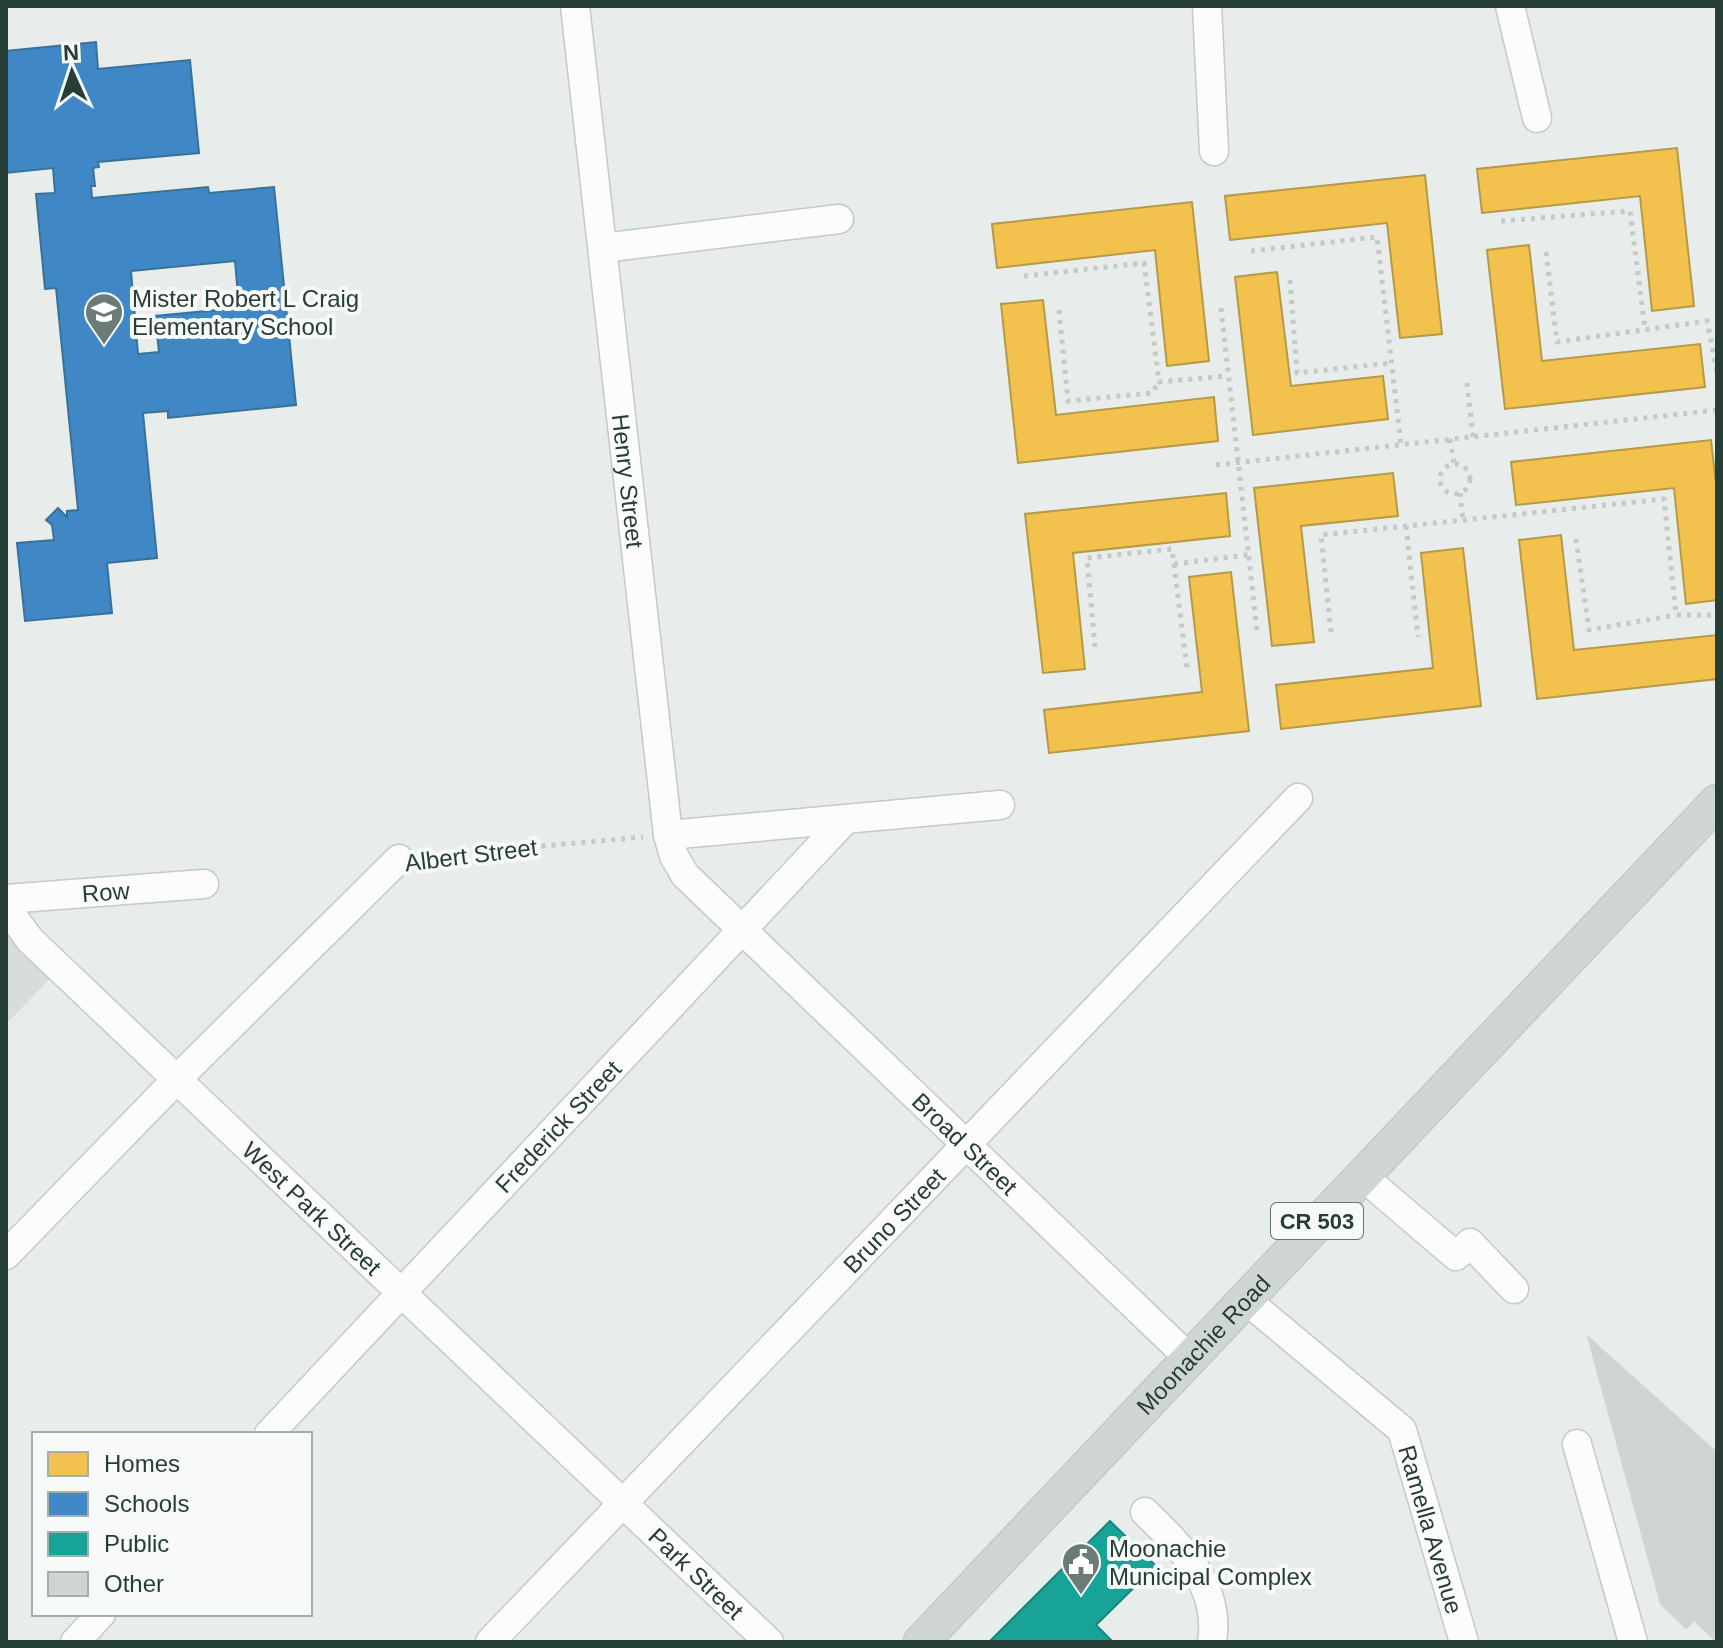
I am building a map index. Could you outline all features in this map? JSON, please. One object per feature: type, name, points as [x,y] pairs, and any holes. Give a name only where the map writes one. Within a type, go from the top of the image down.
[{"type":"main road","name":"Moonachie Road","points":[[921,1642],[1717,802]]},
{"type":"street","name":"Henry Street","points":[[575,6],[668,835],[674,856],[685,875],[741,930]]},
{"type":"street","points":[[1207,6],[1214,151]]},
{"type":"street","points":[[1510,6],[1537,118]]},
{"type":"street","points":[[603,248],[839,219]]},
{"type":"street","name":"Bruno Street","points":[[490,1642],[1298,798]]},
{"type":"street","points":[[668,835],[1000,805]]},
{"type":"street","name":"Frederick Street","points":[[271,1432],[846,819]]},
{"type":"street","name":"Albert Street","points":[[6,1255],[177,1079],[399,859]]},
{"type":"street","name":"Row","points":[[6,899],[204,884]]},
{"type":"street","name":"West Park Street","points":[[6,907],[30,940],[623,1503]]},
{"type":"street","name":"Broad Street","points":[[741,930],[1189,1358]]},
{"type":"street","points":[[1361,1175],[1456,1256],[1470,1243],[1514,1289]]},
{"type":"street","name":"Ramella Avenue","points":[[1245,1299],[1402,1430],[1464,1642]]},
{"type":"street","points":[[1577,1444],[1633,1642]]},
{"type":"street","name":"Park Street","points":[[623,1503],[769,1642]]},
{"type":"street","points":[[1145,1512],[1183,1549],[1210,1597],[1216,1620],[1212,1642]]},
{"type":"street","points":[[75,1642],[99,1616]]},
{"type":"path","points":[[1501,221],[1630,211],[1645,329]]},
{"type":"path","points":[[1251,251],[1377,237],[1401,445]]},
{"type":"path","points":[[1546,252],[1557,342],[1707,321],[1717,372]]},
{"type":"path","points":[[1024,276],[1144,263],[1159,382],[1152,393],[1068,401],[1059,310]]},
{"type":"path","points":[[1290,280],[1297,373],[1391,363]]},
{"type":"path","points":[[1221,308],[1257,631]]},
{"type":"path","points":[[1159,382],[1228,376]]},
{"type":"path","points":[[1467,383],[1473,437]]},
{"type":"path","points":[[1216,465],[1717,410]]},
{"type":"path","points":[[1450,439],[1454,464]]},
{"type":"path","points":[[1454,464],[1464,466],[1470,474],[1469,485],[1460,493],[1448,492],[1440,481],[1445,467],[1454,464]]},
{"type":"path","points":[[1460,493],[1463,520]]},
{"type":"path","points":[[1331,632],[1321,535],[1664,499],[1676,615]]},
{"type":"path","points":[[1406,526],[1418,637]]},
{"type":"path","points":[[1576,539],[1589,630],[1676,615],[1717,615]]},
{"type":"path","points":[[1095,647],[1087,558],[1172,549],[1187,668]]},
{"type":"path","points":[[1174,564],[1248,555]]},
{"type":"path","name":"Albert Street","points":[[399,859],[668,835]]},
{"type":"shaded area","points":[[6,891],[60,968],[6,1024]]},
{"type":"building: Homes","points":[[1677,148],[1694,306],[1652,311],[1640,196],[1482,213],[1477,169]]},
{"type":"building: Homes","points":[[1425,175],[1442,334],[1400,338],[1387,223],[1230,240],[1225,196]]},
{"type":"building: Homes","points":[[1192,202],[1209,361],[1167,366],[1155,250],[997,268],[992,224]]},
{"type":"building: Homes","points":[[1529,245],[1542,361],[1700,344],[1705,387],[1505,409],[1487,250]]},
{"type":"building: Homes","points":[[1277,272],[1291,386],[1383,376],[1388,419],[1253,435],[1235,277]]},
{"type":"building: Homes","points":[[1043,300],[1056,415],[1214,397],[1218,441],[1018,463],[1001,304]]},
{"type":"building: Homes","points":[[1711,440],[1717,493],[1717,600],[1686,604],[1674,488],[1516,505],[1511,462]]},
{"type":"building: Homes","points":[[1393,473],[1398,516],[1301,526],[1314,642],[1272,646],[1254,488]]},
{"type":"building: Homes","points":[[1226,493],[1230,536],[1073,553],[1085,669],[1043,673],[1025,514]]},
{"type":"building: Homes","points":[[1561,535],[1574,650],[1717,635],[1717,679],[1537,699],[1519,540]]},
{"type":"building: Homes","points":[[1463,548],[1481,706],[1281,729],[1276,685],[1433,668],[1421,553]]},
{"type":"building: Homes","points":[[1231,572],[1249,731],[1049,753],[1044,710],[1202,692],[1189,577]]},
{"type":"building: Schools","points":[[96,42],[98,69],[190,60],[199,153],[98,162],[99,167],[93,168],[95,186],[91,186],[92,198],[208,187],[209,193],[274,187],[296,405],[168,418],[168,411],[143,413],[157,558],[107,563],[112,613],[25,621],[17,543],[54,540],[52,525],[46,520],[58,508],[67,517],[67,511],[78,510],[56,288],[45,289],[36,194],[55,193],[53,168],[6,173],[6,51]],"holes":[[[235,261],[239,308],[155,316],[159,352],[138,354],[131,271]]]},
{"type":"building: Public","name":"Moonachie Municipal Complex","points":[[1110,1521],[1156,1566],[1096,1625],[1113,1642],[989,1642]]},
{"type":"building: Other","points":[[1588,1337],[1717,1453],[1716,1641],[1694,1620],[1686,1628],[1661,1604]]},
{"type":"place","name":"Mister Robert L Craig Elementary School","points":[[104,346]]},
{"type":"place","name":"Moonachie Municipal Complex","points":[[1081,1596]]}]
